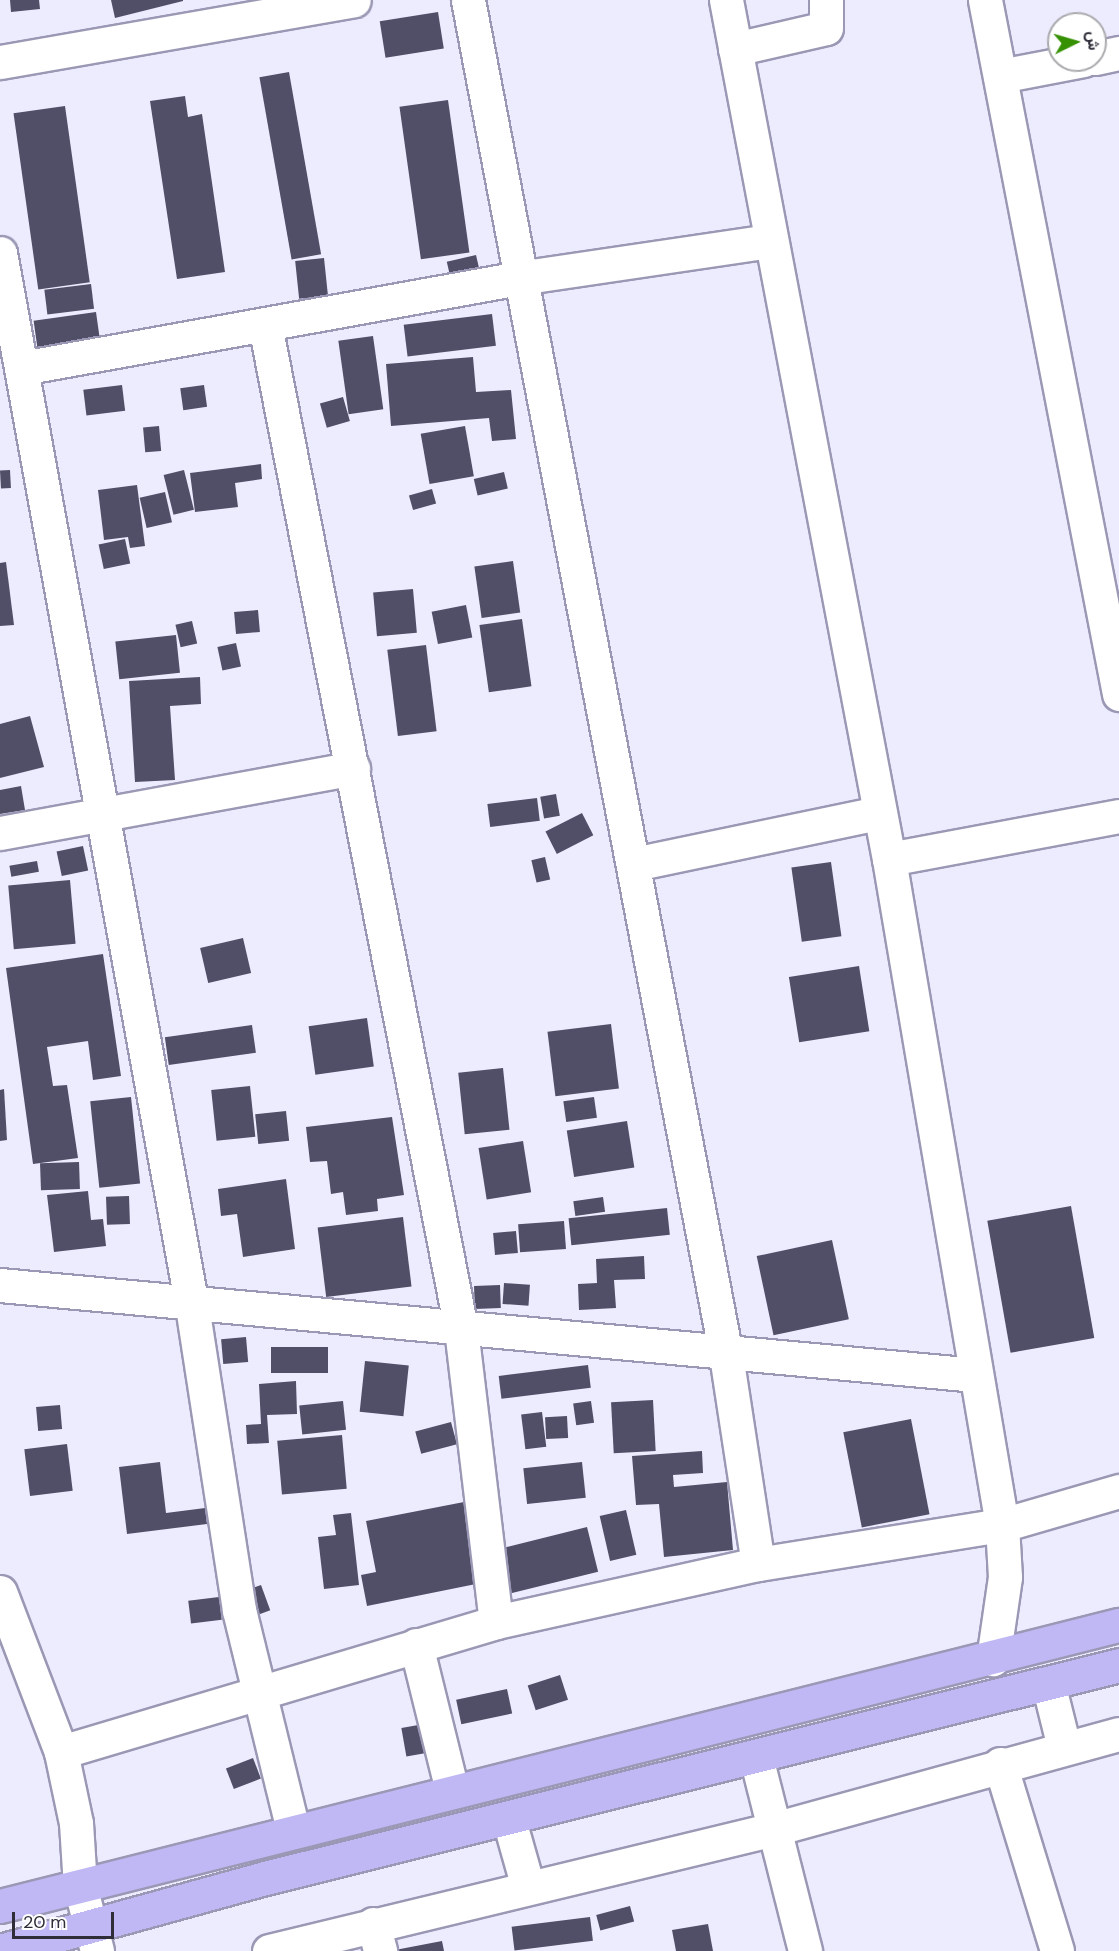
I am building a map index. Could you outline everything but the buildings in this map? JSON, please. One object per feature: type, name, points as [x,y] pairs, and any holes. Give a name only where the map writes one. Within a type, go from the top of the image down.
[{"type":"highway","points":[[0,1906],[452,1790],[993,1659],[1119,1625]]},
{"type":"highway","points":[[0,1951],[94,1939],[269,1877],[509,1820],[1119,1665]]},
{"type":"street","points":[[0,62],[210,13],[354,0]]},
{"type":"street","points":[[468,0],[519,278],[634,864],[726,1355],[758,1564]]},
{"type":"street","points":[[726,0],[769,241],[889,859],[1002,1525],[1005,1577],[993,1659]]},
{"type":"street","points":[[735,49],[826,28],[826,0]]},
{"type":"street","points":[[985,0],[1000,76],[1106,543],[1119,694]]},
{"type":"street","points":[[1000,76],[1047,67]]},
{"type":"street","points":[[22,368],[519,278],[769,241]]},
{"type":"street","points":[[0,253],[105,814],[192,1306],[239,1610],[256,1690],[293,1830]]},
{"type":"street","points":[[265,325],[461,1329],[496,1622]]},
{"type":"street","points":[[0,833],[353,768]]},
{"type":"street","points":[[634,864],[879,813]]},
{"type":"street","points":[[889,859],[1119,816]]},
{"type":"street","points":[[0,1285],[192,1306],[726,1355],[975,1375]]},
{"type":"street","points":[[61,1752],[256,1690],[496,1622],[758,1564],[1002,1525],[1119,1491]]},
{"type":"street","points":[[0,1592],[10,1649],[61,1752],[76,1823],[80,1886],[94,1939]]},
{"type":"street","points":[[416,1645],[452,1790]]},
{"type":"street","points":[[1048,1683],[1064,1748]]},
{"type":"street","points":[[269,1951],[377,1937],[528,1887],[774,1829],[1000,1764],[1119,1734]]},
{"type":"street","points":[[756,1757],[774,1829],[798,1949]]},
{"type":"street","points":[[1000,1764],[1057,1951]]},
{"type":"street","points":[[509,1820],[528,1887]]}]
